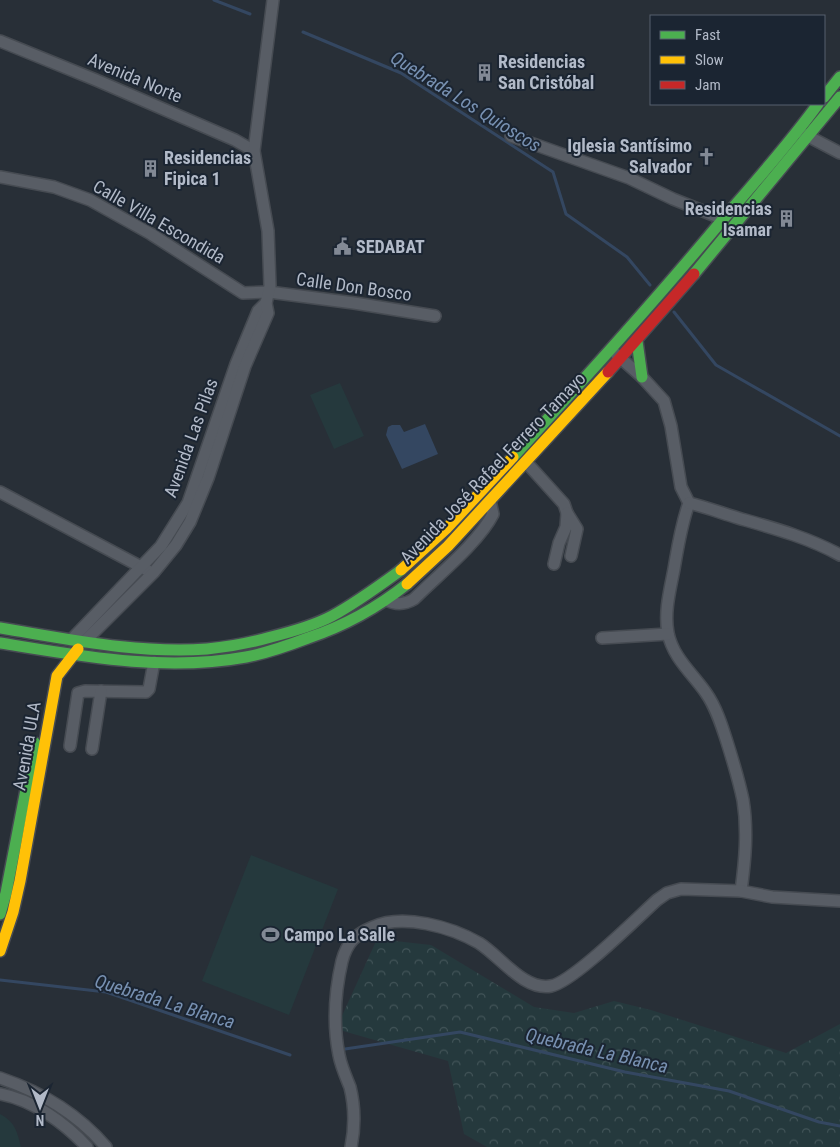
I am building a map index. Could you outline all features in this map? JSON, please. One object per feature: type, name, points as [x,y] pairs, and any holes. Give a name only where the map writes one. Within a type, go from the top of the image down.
[{"type":"street","name":"Avenida Las Pilas","points":[[84,642],[153,574],[176,545],[190,522],[201,496],[245,366],[268,313],[268,230],[254,151],[273,0]]},
{"type":"street","name":"Avenida Norte","points":[[0,41],[235,140],[254,151]]},
{"type":"street","points":[[825,96],[840,77]]},
{"type":"street","name":"Avenida José Rafael Ferrero Tamayo","points":[[0,643],[67,654],[129,661],[176,663],[239,658],[280,648],[328,631],[386,600],[420,573],[448,546],[637,341],[808,138],[840,97]]},
{"type":"street","name":"Avenida José Rafael Ferrero Tamayo","points":[[0,628],[84,642],[161,649],[208,649],[240,645],[264,639],[330,617],[386,582],[446,529],[611,350],[798,131],[817,105]]},
{"type":"street","points":[[798,131],[808,138],[840,153]]},
{"type":"street","points":[[511,136],[617,173],[723,219]]},
{"type":"street","name":"Calle Villa Escondida","points":[[0,177],[54,187],[90,200],[151,234],[243,293],[267,298]]},
{"type":"street","name":"Avenida Las Pilas","points":[[71,640],[161,546],[188,503],[236,364],[258,311],[267,298]]},
{"type":"street","name":"Calle Don Bosco","points":[[267,298],[354,303],[435,316]]},
{"type":"street","points":[[637,341],[642,377]]},
{"type":"street","points":[[611,350],[642,377],[664,401],[673,435],[681,487],[689,503],[682,524],[668,598],[666,620],[668,634],[680,660],[707,694],[721,723],[736,773],[743,802],[745,825],[746,855],[741,891]]},
{"type":"street","points":[[526,462],[564,504],[577,529],[572,556]]},
{"type":"street","points":[[0,492],[142,566],[153,574]]},
{"type":"street","points":[[386,600],[400,604],[414,599],[474,540],[489,522],[493,514],[490,501]]},
{"type":"street","points":[[689,503],[709,507],[735,517],[794,534],[840,555]]},
{"type":"street","points":[[554,564],[566,526],[567,513]]},
{"type":"street","points":[[602,638],[668,634]]},
{"type":"street","name":"Avenida ULA","points":[[0,951],[13,912],[20,882],[57,676],[71,640]]},
{"type":"street","name":"Avenida ULA","points":[[0,914],[6,893],[47,674],[67,654],[84,642]]},
{"type":"street","points":[[70,746],[78,693],[85,691],[146,692],[149,689],[154,662]]},
{"type":"street","points":[[92,749],[101,691]]},
{"type":"street","points":[[351,1147],[355,1127],[350,1089],[339,1056],[336,1035],[336,990],[346,947],[360,933],[377,925],[390,922],[424,923],[460,934],[480,944],[516,973],[541,987],[554,986],[568,978],[666,893],[681,889],[741,891],[772,897],[840,900]]},
{"type":"street","points":[[0,1078],[24,1086],[59,1105],[82,1122],[106,1147]]},
{"type":"street","points":[[0,1094],[21,1100],[46,1113],[88,1147]]},
{"type":"green space","points":[[340,383],[364,436],[334,449],[310,395]]},
{"type":"green space","name":"Campo La Salle","points":[[251,855],[338,889],[289,1015],[202,981]]},
{"type":"green space","points":[[377,939],[431,945],[534,1007],[574,1013],[614,1001],[651,1010],[786,1053],[840,1024],[840,1147],[487,1147],[464,1134],[448,1061],[336,1029]]},
{"type":"green space","points":[[0,1114],[9,1120],[15,1128],[21,1147],[0,1147]]},
{"type":"water","points":[[425,424],[438,454],[402,469],[386,435],[388,427],[400,425],[404,432]]},
{"type":"waterway","name":"Quebrada Los Quioscos","points":[[214,0],[250,14]]},
{"type":"waterway","name":"Quebrada Los Quioscos","points":[[303,32],[401,73],[553,172],[566,214],[627,257],[650,285]]},
{"type":"waterway","name":"Quebrada Los Quioscos","points":[[674,312],[716,365],[840,436]]},
{"type":"waterway","name":"Quebrada La Blanca","points":[[0,980],[106,992],[290,1055]]},
{"type":"waterway","name":"Quebrada La Blanca","points":[[345,1049],[460,1032],[625,1072],[729,1091],[819,1122],[840,1126]]},
{"type":"traffic: fast","points":[[825,96],[840,77]]},
{"type":"traffic: fast","points":[[694,274],[840,97]]},
{"type":"traffic: fast","points":[[513,457],[672,279],[772,162],[817,105]]},
{"type":"traffic: fast","points":[[637,341],[642,377]]},
{"type":"traffic: fast","points":[[0,628],[77,641],[129,647],[181,650],[223,647],[286,633],[325,620],[359,600],[401,570]]},
{"type":"traffic: fast","points":[[0,643],[61,653],[153,663],[184,663],[246,657],[285,646],[334,628],[372,608],[407,584]]},
{"type":"traffic: fast","points":[[0,914],[6,893],[35,743]]},
{"type":"traffic: slow","points":[[407,584],[448,546],[608,372]]},
{"type":"traffic: slow","points":[[401,570],[446,529],[513,457]]},
{"type":"traffic: slow","points":[[0,951],[13,912],[20,881],[57,676],[78,649]]},
{"type":"traffic: jam","points":[[608,372],[694,274]]},
{"type":"place","name":"Residencias San Cristóbal","points":[[484,72]]},
{"type":"place","name":"Iglesia Santísimo Salvador","points":[[706,156]]},
{"type":"place","name":"Residencias Fipica 1","points":[[150,168]]},
{"type":"place","name":"Residencias Isamar","points":[[786,219]]},
{"type":"place","name":"SEDABAT","points":[[342,247]]},
{"type":"place","name":"Campo La Salle","points":[[270,935]]}]
